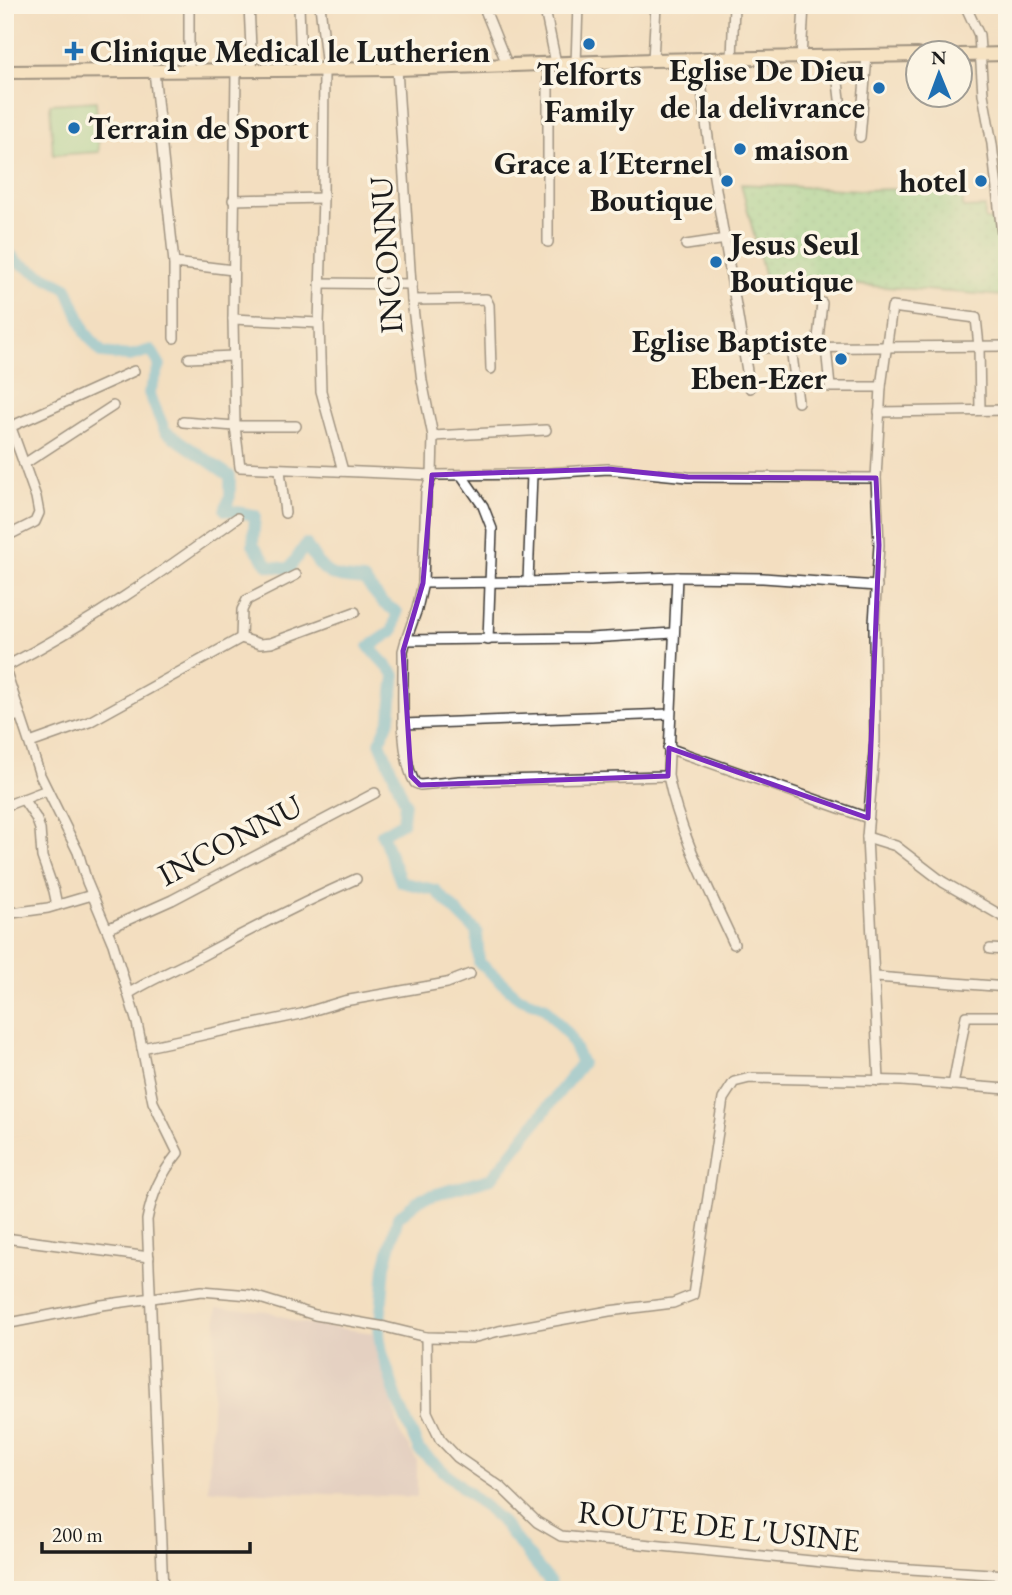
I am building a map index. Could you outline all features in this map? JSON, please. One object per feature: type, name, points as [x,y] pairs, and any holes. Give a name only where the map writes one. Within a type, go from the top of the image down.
[{"type":"street","points":[[189,5],[189,71]]},
{"type":"street","points":[[249,5],[252,70]]},
{"type":"street","points":[[299,5],[301,69]]},
{"type":"street","points":[[320,5],[326,69],[319,323],[321,391],[344,471]]},
{"type":"street","points":[[483,5],[507,64]]},
{"type":"street","points":[[544,5],[552,63],[548,242]]},
{"type":"street","points":[[576,64],[578,5]]},
{"type":"street","points":[[653,60],[656,5]]},
{"type":"street","points":[[732,59],[734,5]]},
{"type":"street","points":[[801,58],[804,5]]},
{"type":"street","points":[[965,5],[979,35],[1007,279]]},
{"type":"street","points":[[974,58],[980,60],[1007,54]]},
{"type":"street","points":[[5,72],[397,69],[904,55]]},
{"type":"street","points":[[859,137],[867,56]]},
{"type":"street","points":[[835,57],[840,99]]},
{"type":"street","points":[[699,59],[714,187],[726,239],[750,388]]},
{"type":"street","name":"INCONNU","points":[[397,69],[412,300],[422,381],[433,436],[432,475]]},
{"type":"street","points":[[236,70],[233,356],[235,426],[240,467],[432,475],[532,474],[608,469],[688,477],[876,478]]},
{"type":"street","points":[[154,71],[174,263],[174,338]]},
{"type":"street","points":[[233,200],[323,198]]},
{"type":"street","points":[[686,245],[726,239]]},
{"type":"street","points":[[174,263],[233,270]]},
{"type":"street","points":[[320,283],[412,284]]},
{"type":"street","points":[[412,300],[486,299],[489,305],[491,369]]},
{"type":"street","points":[[822,303],[821,347],[830,387],[881,387]]},
{"type":"street","points":[[880,1081],[867,837],[875,741],[874,623],[879,545],[876,478],[881,387],[892,307],[976,318],[980,410]]},
{"type":"street","points":[[233,319],[319,323]]},
{"type":"street","points":[[743,348],[1007,346]]},
{"type":"street","points":[[791,347],[798,402]]},
{"type":"street","points":[[189,358],[233,356]]},
{"type":"street","points":[[10,427],[134,370]]},
{"type":"street","points":[[24,464],[113,406]]},
{"type":"street","points":[[880,412],[1007,410]]},
{"type":"street","points":[[5,411],[39,513],[34,522],[5,537]]},
{"type":"street","points":[[183,422],[235,426],[296,426]]},
{"type":"street","points":[[433,436],[546,430]]},
{"type":"street","points":[[280,470],[285,513]]},
{"type":"street","points":[[528,582],[532,474]]},
{"type":"street","points":[[432,475],[426,491],[423,583],[403,651],[403,724],[411,776],[415,783],[420,785],[460,781],[668,776]]},
{"type":"street","points":[[462,475],[490,522],[488,640]]},
{"type":"street","points":[[163,1590],[147,1220],[151,1199],[163,1172],[178,1153],[153,1102],[128,994],[107,929],[78,852],[47,790],[5,668],[57,640],[142,587],[237,518]]},
{"type":"street","points":[[240,638],[242,610],[247,600],[296,575]]},
{"type":"street","points":[[423,583],[677,577],[763,578],[877,586]]},
{"type":"street","points":[[677,577],[668,776],[682,829],[734,944]]},
{"type":"street","points":[[30,743],[89,722],[240,638],[260,644],[271,643],[355,612]]},
{"type":"street","points":[[406,640],[590,638],[673,633]]},
{"type":"street","points":[[5,721],[20,713]]},
{"type":"street","points":[[403,724],[670,714]]},
{"type":"street","points":[[668,748],[869,818]]},
{"type":"street","points":[[5,806],[47,790]]},
{"type":"street","name":"INCONNU","points":[[107,929],[172,900],[375,793]]},
{"type":"street","points":[[23,799],[40,829],[42,858],[57,905]]},
{"type":"street","points":[[867,837],[897,846],[943,882],[1007,919]]},
{"type":"street","points":[[128,994],[147,981],[204,954],[259,923],[356,879]]},
{"type":"street","points":[[5,914],[57,905],[92,895]]},
{"type":"street","points":[[990,949],[1007,950]]},
{"type":"street","points":[[142,1048],[301,1014],[344,1001],[447,983],[470,974]]},
{"type":"street","points":[[876,976],[1007,987]]},
{"type":"street","points":[[953,1085],[965,1016],[1007,1016]]},
{"type":"street","points":[[5,1324],[102,1305],[202,1291],[250,1295],[315,1315],[426,1337],[472,1338],[609,1311],[673,1303],[693,1295],[723,1099],[734,1082],[750,1078],[880,1081],[1007,1089]]},
{"type":"street","points":[[5,1238],[149,1257]]},
{"type":"street","name":"ROUTE DE L'USINE","points":[[426,1337],[427,1412],[440,1439],[457,1457],[502,1488],[537,1522],[561,1536],[862,1566],[1007,1575]]},
{"type":"highlighted area","points":[[608,469],[688,477],[876,478],[879,545],[868,818],[669,748],[668,776],[420,785],[411,776],[403,651],[423,583],[432,475]]},
{"type":"shaded area","points":[[217,1308],[268,1311],[296,1322],[374,1333],[400,1433],[417,1461],[417,1497],[208,1490]]},
{"type":"green space","name":"Terrain de Sport","points":[[96,101],[99,152],[53,155],[50,104]]},
{"type":"green space","points":[[741,184],[861,190],[963,187],[963,208],[985,207],[985,220],[999,220],[1003,296],[765,278]]},
{"type":"waterway","points":[[5,249],[19,263],[67,288],[86,333],[102,353],[130,356],[151,350],[160,365],[149,393],[165,431],[230,476],[230,496],[225,510],[255,515],[253,545],[269,566],[289,569],[306,544],[323,569],[335,576],[364,580],[383,603],[397,612],[393,631],[369,647],[395,675],[390,718],[380,742],[405,802],[403,822],[382,834],[401,882],[435,890],[477,932],[479,962],[518,997],[544,1007],[569,1036],[582,1063],[492,1178],[422,1198],[398,1217],[385,1266],[379,1334],[397,1399],[419,1450],[499,1519],[551,1583],[552,1590]]},
{"type":"place","name":"Telforts Family","points":[[589,44]]},
{"type":"place","name":"Clinique Medical le Lutherien","points":[[74,51]]},
{"type":"place","name":"Eglise De Dieu de la delivrance","points":[[879,88]]},
{"type":"place","name":"Terrain de Sport","points":[[74,128]]},
{"type":"place","name":"maison","points":[[740,149]]},
{"type":"place","name":"Grace a l´Eternel Boutique","points":[[727,181]]},
{"type":"place","name":"hotel","points":[[981,181]]},
{"type":"place","name":"Jesus Seul Boutique","points":[[716,262]]},
{"type":"place","name":"Eglise Baptiste Eben-Ezer","points":[[841,359]]}]
